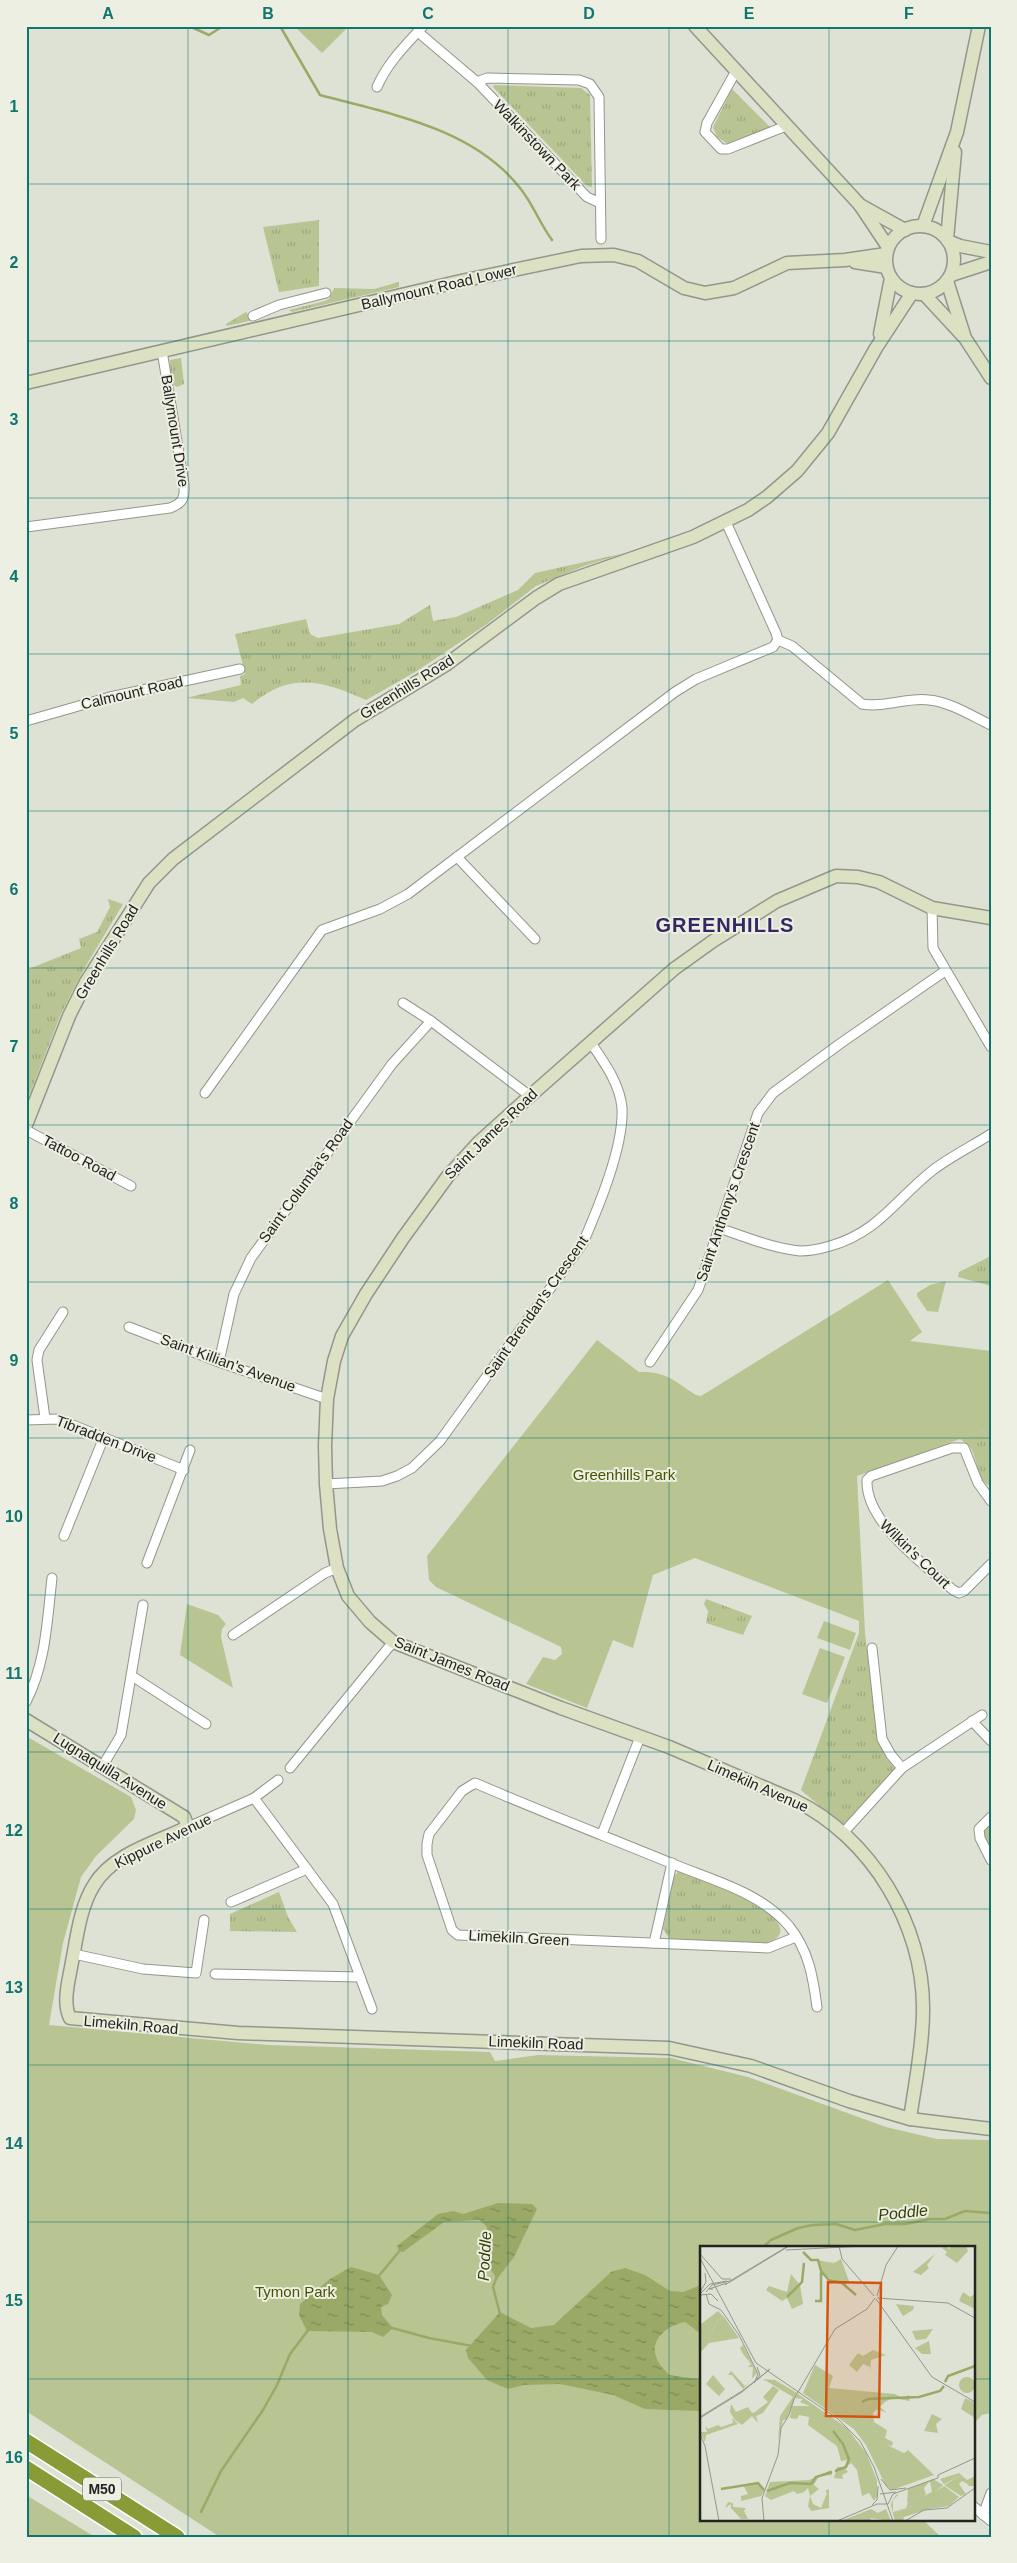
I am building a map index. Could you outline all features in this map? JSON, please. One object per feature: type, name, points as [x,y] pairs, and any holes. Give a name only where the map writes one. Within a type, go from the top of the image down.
[{"type":"highway","name":"M50","points":[[26,2441],[178,2537]]},
{"type":"highway","name":"M50","points":[[26,2468],[134,2537]]},
{"type":"street","points":[[695,26],[860,205],[904,290],[918,294],[933,292],[949,278],[991,262]]},
{"type":"street","points":[[923,226],[956,132],[979,26]]},
{"type":"street","name":"Walkinstown Park","points":[[377,87],[384,71],[398,51],[421,29],[477,82],[587,197],[600,203]]},
{"type":"street","points":[[736,71],[707,123],[706,132],[712,140],[721,149],[728,149],[786,126]]},
{"type":"street","name":"Walkinstown Park","points":[[477,82],[486,78],[579,80],[590,84],[599,97],[601,239]]},
{"type":"street","points":[[956,132],[947,240],[954,257],[949,278],[965,338]]},
{"type":"street","points":[[860,205],[905,230]]},
{"type":"street","points":[[888,262],[892,240],[905,230],[923,226],[938,231],[947,240],[960,246],[991,252]]},
{"type":"street","name":"Ballymount Road Lower","points":[[26,383],[460,281],[588,256],[614,255],[638,261],[684,288],[705,293],[734,288],[787,263],[845,260],[888,262]]},
{"type":"street","name":"Greenhills Road","points":[[876,348],[885,316],[888,262]]},
{"type":"street","points":[[253,316],[279,306],[326,293]]},
{"type":"street","points":[[918,294],[965,338],[991,378]]},
{"type":"street","name":"Greenhills Road","points":[[26,1125],[62,1035],[86,982],[149,883],[173,859],[355,720],[446,664],[536,598],[559,584],[693,537],[726,522],[766,497],[802,465],[839,418],[876,348],[918,294]]},
{"type":"street","points":[[279,306],[281,323]]},
{"type":"street","name":"Ballymount Drive","points":[[26,527],[170,508],[180,504],[185,496],[184,484],[162,351]]},
{"type":"street","points":[[726,522],[778,640],[792,646],[862,704],[872,705],[927,699],[939,702],[991,725]]},
{"type":"street","points":[[205,1093],[322,930],[380,909],[401,898],[675,692],[696,679],[773,647],[778,640]]},
{"type":"street","name":"Calmount Road","points":[[26,721],[110,697],[240,669]]},
{"type":"street","points":[[457,857],[535,939]]},
{"type":"street","name":"Saint James Road","points":[[524,1694],[393,1642],[357,1609],[348,1596],[337,1568],[326,1484],[327,1399],[334,1361],[342,1336],[402,1238],[448,1176],[478,1143],[674,968],[761,911],[808,887],[836,876],[858,877],[880,882],[932,908],[991,918]]},
{"type":"street","points":[[932,908],[933,948],[991,1047]]},
{"type":"street","name":"Saint Anthony's Crescent","points":[[650,1362],[698,1290],[758,1113],[773,1093],[841,1042],[945,971]]},
{"type":"street","points":[[403,1003],[431,1021],[530,1096]]},
{"type":"street","name":"Saint Columba's Road","points":[[219,1362],[234,1294],[251,1258],[386,1072],[431,1021]]},
{"type":"street","name":"Saint Brendan's Crescent","points":[[326,1484],[382,1481],[412,1468],[440,1442],[583,1244],[598,1209],[619,1138],[622,1106],[617,1089],[591,1043]]},
{"type":"street","name":"Tattoo Road","points":[[26,1130],[131,1186]]},
{"type":"street","points":[[719,1228],[767,1245],[800,1251],[837,1244],[858,1236],[900,1202],[932,1170],[991,1134]]},
{"type":"street","points":[[45,1418],[37,1360],[39,1350],[63,1312]]},
{"type":"street","name":"Saint Killian's Avenue","points":[[129,1327],[219,1362],[327,1399]]},
{"type":"street","name":"Tibradden Drive","points":[[26,1420],[58,1419],[184,1470]]},
{"type":"street","points":[[64,1536],[104,1437]]},
{"type":"street","name":"Wilkin's Court","points":[[990,1499],[978,1483],[967,1453],[961,1448],[952,1448],[871,1476],[867,1480],[866,1488],[882,1525],[953,1590],[959,1593],[964,1591],[991,1564]]},
{"type":"street","points":[[147,1563],[184,1470],[190,1450]]},
{"type":"street","points":[[232,1635],[325,1573],[337,1568]]},
{"type":"street","points":[[26,1702],[38,1676],[44,1652],[52,1578]]},
{"type":"street","points":[[102,1767],[121,1735],[143,1605]]},
{"type":"street","points":[[290,1768],[393,1642]]},
{"type":"street","points":[[872,1648],[882,1739],[891,1755],[902,1768]]},
{"type":"street","points":[[132,1676],[206,1724]]},
{"type":"street","name":"Limekiln Avenue","points":[[524,1694],[640,1737],[800,1802],[843,1833],[870,1862],[897,1904],[916,1954],[923,2010],[910,2119]]},
{"type":"street","points":[[843,1833],[902,1768],[982,1715]]},
{"type":"street","name":"Lugnaquilla Avenue","points":[[26,1720],[184,1817],[188,1827]]},
{"type":"street","points":[[972,1721],[991,1741]]},
{"type":"street","points":[[602,1834],[640,1737]]},
{"type":"street","name":"Kippure Avenue","points":[[70,2018],[67,2013],[67,1992],[84,1906],[100,1876],[122,1858],[254,1798],[278,1780]]},
{"type":"street","name":"Limekiln Green","points":[[796,1937],[768,1948],[458,1935],[452,1930],[427,1855],[427,1844],[430,1834],[467,1787],[475,1784],[736,1888],[778,1915],[796,1937],[803,1947],[810,1966],[817,2007]]},
{"type":"street","points":[[254,1798],[333,1904],[372,2009]]},
{"type":"street","points":[[991,1817],[979,1829],[980,1838],[991,1860]]},
{"type":"street","points":[[654,1943],[672,1863]]},
{"type":"street","points":[[231,1902],[307,1869]]},
{"type":"street","points":[[74,1954],[143,1969],[196,1972],[204,1920]]},
{"type":"street","points":[[215,1974],[360,1977]]},
{"type":"street","name":"Limekiln Road","points":[[70,2018],[238,2033],[668,2048],[751,2066],[849,2101],[910,2119],[991,2130]]},
{"type":"street","points":[[987,2518],[991,2493]]},
{"type":"street","points":[[974,2507],[987,2518]]},
{"type":"green space","points":[[294,26],[349,26],[322,53]]},
{"type":"green space","points":[[494,85],[581,88],[590,95],[592,187],[587,186],[493,87]]},
{"type":"green space","points":[[732,89],[770,127],[728,144],[717,137],[713,127]]},
{"type":"green space","points":[[319,220],[319,286],[279,292],[263,227]]},
{"type":"green space","points":[[399,282],[399,287],[292,312],[289,310],[325,301],[329,299],[334,288],[374,289]]},
{"type":"green space","points":[[246,312],[253,320],[227,326],[226,324]]},
{"type":"green space","points":[[181,358],[184,384],[177,387],[171,383],[170,360]]},
{"type":"green space","points":[[625,553],[584,566],[536,586],[487,624],[417,671],[366,700],[336,688],[308,682],[280,687],[252,704],[243,698],[234,702],[186,698],[241,685],[240,676],[245,674],[235,634],[306,619],[310,634],[318,638],[399,624],[430,605],[433,621],[456,617],[518,590],[535,573]]},
{"type":"green space","points":[[108,899],[123,904],[84,969],[60,1016],[29,1096],[26,1096],[26,970],[81,948],[79,939],[97,932],[110,907]]},
{"type":"green space","points":[[989,1257],[991,1286],[958,1277],[959,1272]]},
{"type":"green space","name":"Greenhills Park","points":[[888,1280],[922,1332],[910,1341],[991,1351],[991,1428],[857,1476],[865,1633],[859,1633],[859,1621],[695,1558],[653,1575],[633,1648],[613,1640],[587,1708],[526,1684],[543,1657],[555,1660],[562,1654],[561,1647],[436,1587],[429,1580],[427,1556],[597,1340],[639,1372],[664,1375],[696,1395],[701,1396]]},
{"type":"green space","points":[[946,1281],[938,1312],[927,1311],[917,1293],[930,1285]]},
{"type":"green space","points":[[991,1428],[991,1486],[986,1484],[980,1475],[970,1447],[960,1439]]},
{"type":"green space","points":[[706,1599],[752,1616],[743,1635],[706,1623],[708,1611],[704,1604]]},
{"type":"green space","points":[[187,1604],[218,1615],[226,1624],[222,1629],[221,1637],[233,1688],[180,1655]]},
{"type":"green space","points":[[824,1621],[856,1633],[850,1650],[817,1638]]},
{"type":"green space","points":[[859,1633],[865,1633],[878,1740],[887,1759],[896,1769],[842,1825],[801,1790]]},
{"type":"green space","points":[[820,1648],[845,1657],[827,1703],[802,1694]]},
{"type":"green space","name":"Tymon Park","points":[[26,1736],[131,1797],[136,1810],[134,1819],[96,1856],[81,1877],[63,1943],[49,2025],[268,2045],[490,2052],[495,2061],[538,2055],[671,2058],[748,2077],[886,2127],[937,2139],[991,2140],[991,2413],[982,2415],[974,2423],[974,2246],[700,2246],[700,2520],[923,2520],[941,2537],[220,2537],[26,2411]]},
{"type":"green space","points":[[991,1822],[991,1853],[983,1839],[983,1831]]},
{"type":"green space","points":[[678,1872],[684,1872],[710,1882],[750,1901],[767,1913],[778,1924],[780,1934],[768,1943],[670,1939],[663,1929],[674,1876]]},
{"type":"green space","points":[[279,1892],[288,1917],[297,1932],[230,1931],[230,1914]]},
{"type":"green space","points":[[26,2495],[95,2537],[26,2537]]},
{"type":"water","points":[[498,2203],[532,2204],[537,2209],[514,2257],[497,2279],[484,2259],[487,2227],[480,2220],[444,2222],[403,2252],[399,2251],[397,2246],[438,2214],[453,2211],[463,2214]]},
{"type":"water","points":[[351,2267],[379,2275],[392,2295],[388,2304],[381,2307],[382,2315],[393,2328],[383,2337],[372,2332],[307,2331],[299,2315],[300,2304],[330,2279]]},
{"type":"water","points":[[625,2268],[645,2275],[670,2291],[683,2292],[700,2285],[700,2333],[685,2322],[672,2326],[661,2334],[657,2340],[655,2352],[659,2363],[669,2375],[697,2379],[700,2381],[700,2411],[645,2409],[613,2395],[560,2384],[524,2385],[508,2389],[487,2380],[468,2358],[466,2350],[500,2312],[531,2328],[554,2325],[611,2272]]},
{"type":"waterway","points":[[189,26],[209,35],[223,26]]},
{"type":"waterway","points":[[280,26],[320,95],[429,126],[455,137],[479,151],[501,168],[520,188],[552,240]]},
{"type":"waterway","name":"Poddle","points":[[764,2246],[771,2240],[798,2228],[813,2225],[836,2224],[855,2230],[885,2224],[905,2224],[930,2219],[945,2219],[965,2211],[991,2213]]},
{"type":"waterway","name":"Poddle","points":[[378,2277],[401,2249]]},
{"type":"waterway","name":"Poddle","points":[[497,2276],[493,2287],[500,2314]]},
{"type":"waterway","name":"Poddle","points":[[392,2328],[429,2338],[472,2346]]},
{"type":"waterway","name":"Poddle","points":[[201,2512],[221,2471],[263,2410],[277,2385],[290,2354],[309,2329]]},
{"type":"district","name":"GREENHILLS","points":[[725,925]]}]
